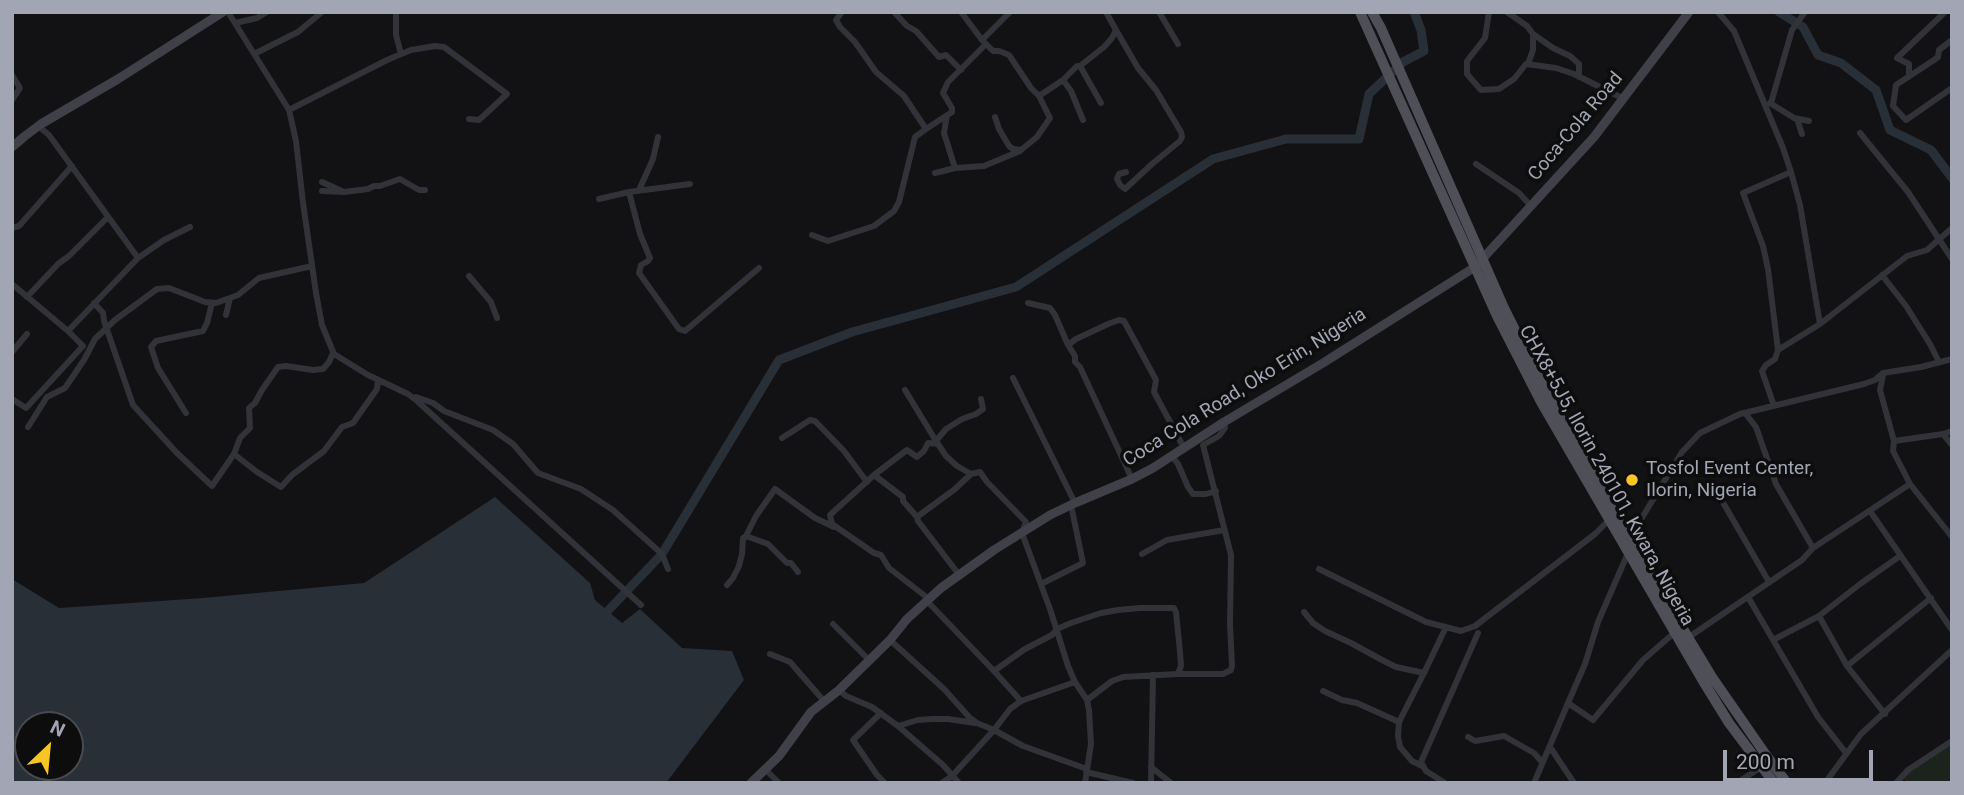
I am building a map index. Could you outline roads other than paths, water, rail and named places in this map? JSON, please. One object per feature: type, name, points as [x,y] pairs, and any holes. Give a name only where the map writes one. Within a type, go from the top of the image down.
[{"type":"main road","points":[[1360,12],[1384,67],[1420,132]]},
{"type":"main road","points":[[1372,12],[1381,28],[1420,132]]},
{"type":"main road","name":"CHX8+5J5, Ilorin 240101, Kwara, Nigeria","points":[[1420,132],[1479,263],[1629,539],[1739,718],[1787,783]]},
{"type":"main road","name":"CHX8+5J5, Ilorin 240101, Kwara, Nigeria","points":[[1479,263],[1497,316],[1534,390],[1674,633],[1729,723],[1774,783]]},
{"type":"street","points":[[12,148],[38,126],[223,12]]},
{"type":"street","points":[[228,12],[289,110],[296,141],[322,325],[333,353],[378,380],[433,403],[444,411],[493,430],[513,444],[538,473],[581,489],[613,510],[662,554],[668,569]]},
{"type":"street","points":[[235,23],[257,18],[267,12]]},
{"type":"street","points":[[254,54],[298,32],[322,12]]},
{"type":"street","points":[[396,12],[396,34],[401,54]]},
{"type":"street","points":[[842,12],[836,20],[840,27],[855,42],[876,72],[904,96],[926,129]]},
{"type":"street","points":[[894,12],[916,31],[939,57],[946,55],[961,70]]},
{"type":"street","points":[[935,173],[955,168],[984,166],[1021,150],[1037,137],[1050,118],[1039,96],[1009,55],[993,51],[961,12]]},
{"type":"street","points":[[812,235],[828,241],[874,226],[894,211],[899,202],[915,137],[952,112],[943,93],[948,82],[1010,12]]},
{"type":"street","points":[[1106,12],[1138,68],[1156,90],[1182,137],[1125,189],[1119,185],[1117,179],[1119,174],[1126,172]]},
{"type":"street","points":[[1158,12],[1178,44]]},
{"type":"street","points":[[1489,12],[1485,38],[1467,61],[1467,74],[1482,90],[1499,89],[1514,79],[1528,64],[1533,50],[1533,34]]},
{"type":"street","points":[[1507,12],[1527,26],[1533,34],[1579,64],[1579,77]]},
{"type":"street","name":"Coca-Cola Road","points":[[1479,263],[1594,137],[1689,12]]},
{"type":"street","points":[[1718,12],[1734,31],[1768,104],[1791,172],[1800,205],[1820,324]]},
{"type":"street","points":[[1768,104],[1791,30],[1805,12]]},
{"type":"street","points":[[1909,76],[1909,64],[1896,58],[1945,12]]},
{"type":"street","points":[[1039,96],[1104,47],[1116,30]]},
{"type":"street","points":[[1952,40],[1939,50],[1938,57],[1896,85],[1893,106],[1906,120],[1952,88]]},
{"type":"street","points":[[289,110],[401,54],[422,47],[444,47],[507,94],[479,120],[469,119]]},
{"type":"street","points":[[1528,64],[1556,68],[1624,99]]},
{"type":"street","points":[[1080,66],[1101,103]]},
{"type":"street","points":[[12,75],[20,88],[12,100]]},
{"type":"street","points":[[1063,80],[1071,91],[1083,120]]},
{"type":"street","points":[[1768,104],[1797,119],[1809,121]]},
{"type":"street","points":[[947,115],[944,133],[955,168]]},
{"type":"street","points":[[995,117],[1009,146],[1021,150]]},
{"type":"street","points":[[1797,119],[1802,134]]},
{"type":"street","points":[[38,126],[49,135],[138,258]]},
{"type":"street","points":[[1860,133],[1908,192],[1952,259]]},
{"type":"street","points":[[639,190],[651,166],[658,137]]},
{"type":"street","points":[[1476,164],[1519,192],[1531,206]]},
{"type":"street","points":[[12,229],[19,226],[72,166]]},
{"type":"street","points":[[1774,406],[1762,371],[1775,359],[1778,351],[1768,269],[1763,246],[1743,193],[1791,172]]},
{"type":"street","points":[[323,191],[368,190],[400,178],[419,190],[425,190]]},
{"type":"street","points":[[322,183],[344,192]]},
{"type":"street","points":[[599,199],[639,190],[690,184]]},
{"type":"street","points":[[629,192],[640,234],[650,258],[641,265],[639,273],[680,329],[684,331],[758,268]]},
{"type":"street","points":[[27,298],[58,264],[108,217]]},
{"type":"street","points":[[68,331],[138,258],[163,240],[190,227]]},
{"type":"street","points":[[1778,351],[1820,324],[1908,256],[1927,250],[1952,228]]},
{"type":"street","name":"Coca Cola Road, Oko Erin, Nigeria","points":[[751,783],[779,756],[811,712],[870,661],[907,619],[941,588],[1021,533],[1073,504],[1132,479],[1172,456],[1479,263]]},
{"type":"street","points":[[28,427],[47,397],[65,388],[95,339],[157,289],[169,288],[212,303],[237,295],[259,278],[312,266]]},
{"type":"street","points":[[1882,275],[1906,306],[1939,362]]},
{"type":"street","points":[[468,276],[491,302],[497,317]]},
{"type":"street","points":[[12,284],[83,346],[26,408],[12,399]]},
{"type":"street","points":[[226,315],[230,298]]},
{"type":"street","points":[[94,303],[103,313],[133,405],[212,486],[234,454],[240,438],[250,428],[249,408],[278,367],[323,369],[333,353]]},
{"type":"street","points":[[186,413],[158,368],[151,347],[156,341],[204,331],[212,303]]},
{"type":"street","points":[[1028,303],[1049,308],[1055,315],[1132,479]]},
{"type":"street","points":[[1068,345],[1108,324],[1124,321],[1156,380],[1154,392],[1184,448]]},
{"type":"street","points":[[12,352],[27,334]]},
{"type":"street","points":[[1629,539],[1682,452],[1695,437],[1722,421],[1864,384],[1883,373],[1952,359]]},
{"type":"street","points":[[1883,373],[1880,390],[1894,441],[1893,451],[1910,484],[1952,537]]},
{"type":"street","points":[[1013,378],[1073,504],[1083,563],[1041,584]]},
{"type":"street","points":[[234,454],[281,487],[324,451],[328,442],[342,427],[353,423],[377,390],[378,380]]},
{"type":"street","points":[[1864,384],[1880,390]]},
{"type":"street","points":[[905,390],[946,456],[957,467],[971,474]]},
{"type":"street","points":[[408,394],[641,605]]},
{"type":"street","points":[[937,443],[946,429],[983,409],[981,399]]},
{"type":"street","points":[[1745,413],[1756,426],[1776,484],[1814,548]]},
{"type":"street","points":[[782,438],[810,420],[815,421],[867,482]]},
{"type":"street","points":[[1087,700],[1112,681],[1123,677],[1223,674],[1231,670],[1231,555],[1203,445],[1219,436],[1225,428],[1224,422]]},
{"type":"street","points":[[1894,441],[1952,431]]},
{"type":"street","points":[[1943,434],[1952,445]]},
{"type":"street","points":[[834,527],[830,515],[874,475],[907,450],[917,457],[928,443],[937,443]]},
{"type":"street","points":[[1172,456],[1193,494],[1216,491]]},
{"type":"street","points":[[918,517],[971,474],[980,472],[1026,522],[1021,533],[1075,682],[1087,700],[1091,744],[1085,783]]},
{"type":"street","points":[[874,475],[903,497],[903,502],[918,517],[918,521],[960,576]]},
{"type":"street","points":[[1689,637],[1910,484]]},
{"type":"street","points":[[727,585],[733,579],[738,566],[743,538],[775,489],[815,518],[881,555],[889,568],[928,600],[1021,701]]},
{"type":"street","points":[[1721,499],[1769,582]]},
{"type":"street","points":[[1870,511],[1952,630]]},
{"type":"street","points":[[1319,569],[1426,622],[1461,631],[1475,626],[1595,534],[1609,520]]},
{"type":"street","points":[[1142,554],[1167,540],[1224,530]]},
{"type":"street","points":[[746,536],[768,544],[798,572]]},
{"type":"street","points":[[1534,783],[1585,664],[1598,622],[1628,553]]},
{"type":"street","points":[[1773,640],[1819,616],[1900,556]]},
{"type":"street","points":[[1748,597],[1818,717],[1846,753]]},
{"type":"street","points":[[1847,666],[1931,598]]},
{"type":"street","points":[[994,671],[1025,649],[1052,635],[1057,629],[1101,613],[1174,608],[1177,612],[1181,666],[1178,674]]},
{"type":"street","points":[[1304,612],[1313,623],[1325,631],[1382,660],[1396,667],[1424,673]]},
{"type":"street","points":[[1819,616],[1847,666],[1885,714]]},
{"type":"street","points":[[834,624],[870,661]]},
{"type":"street","points":[[1423,766],[1412,761],[1400,747],[1399,723],[1446,628]]},
{"type":"street","points":[[1445,783],[1426,771],[1421,762],[1478,633]]},
{"type":"street","points":[[1569,703],[1593,720],[1643,660],[1674,633]]},
{"type":"street","points":[[890,640],[977,723],[1023,746],[1087,771],[1133,783]]},
{"type":"street","points":[[1825,783],[1861,734],[1952,650]]},
{"type":"street","points":[[770,654],[794,665],[824,701]]},
{"type":"street","points":[[1151,783],[1153,675]]},
{"type":"street","points":[[942,783],[952,776],[1010,709],[1021,701],[1075,682]]},
{"type":"street","points":[[839,690],[846,696],[872,707],[898,726],[943,765],[959,783]]},
{"type":"street","points":[[1323,691],[1399,723]]},
{"type":"street","points":[[881,713],[853,740],[885,783]]},
{"type":"street","points":[[898,726],[918,720],[948,719],[977,723]]},
{"type":"street","points":[[1468,737],[1475,741],[1504,736],[1534,753],[1542,762]]},
{"type":"street","points":[[1896,783],[1908,770],[1952,741]]},
{"type":"street","points":[[1550,747],[1574,783]]},
{"type":"street","points":[[1151,767],[1171,783]]},
{"type":"street","points":[[1737,783],[1761,767]]},
{"type":"street","points":[[765,769],[779,783]]},
{"type":"waterway","points":[[600,619],[662,554],[779,360],[852,332],[1016,287],[1213,159],[1286,139],[1359,139],[1369,94],[1403,62],[1424,51],[1421,30],[1414,12]]},
{"type":"waterway","points":[[1779,12],[1803,27],[1818,55],[1841,63],[1876,90],[1890,130],[1931,150],[1952,178]]},
{"type":"place","name":"Tosfol Event Center, Ilorin, Nigeria","points":[[1632,480]]}]
